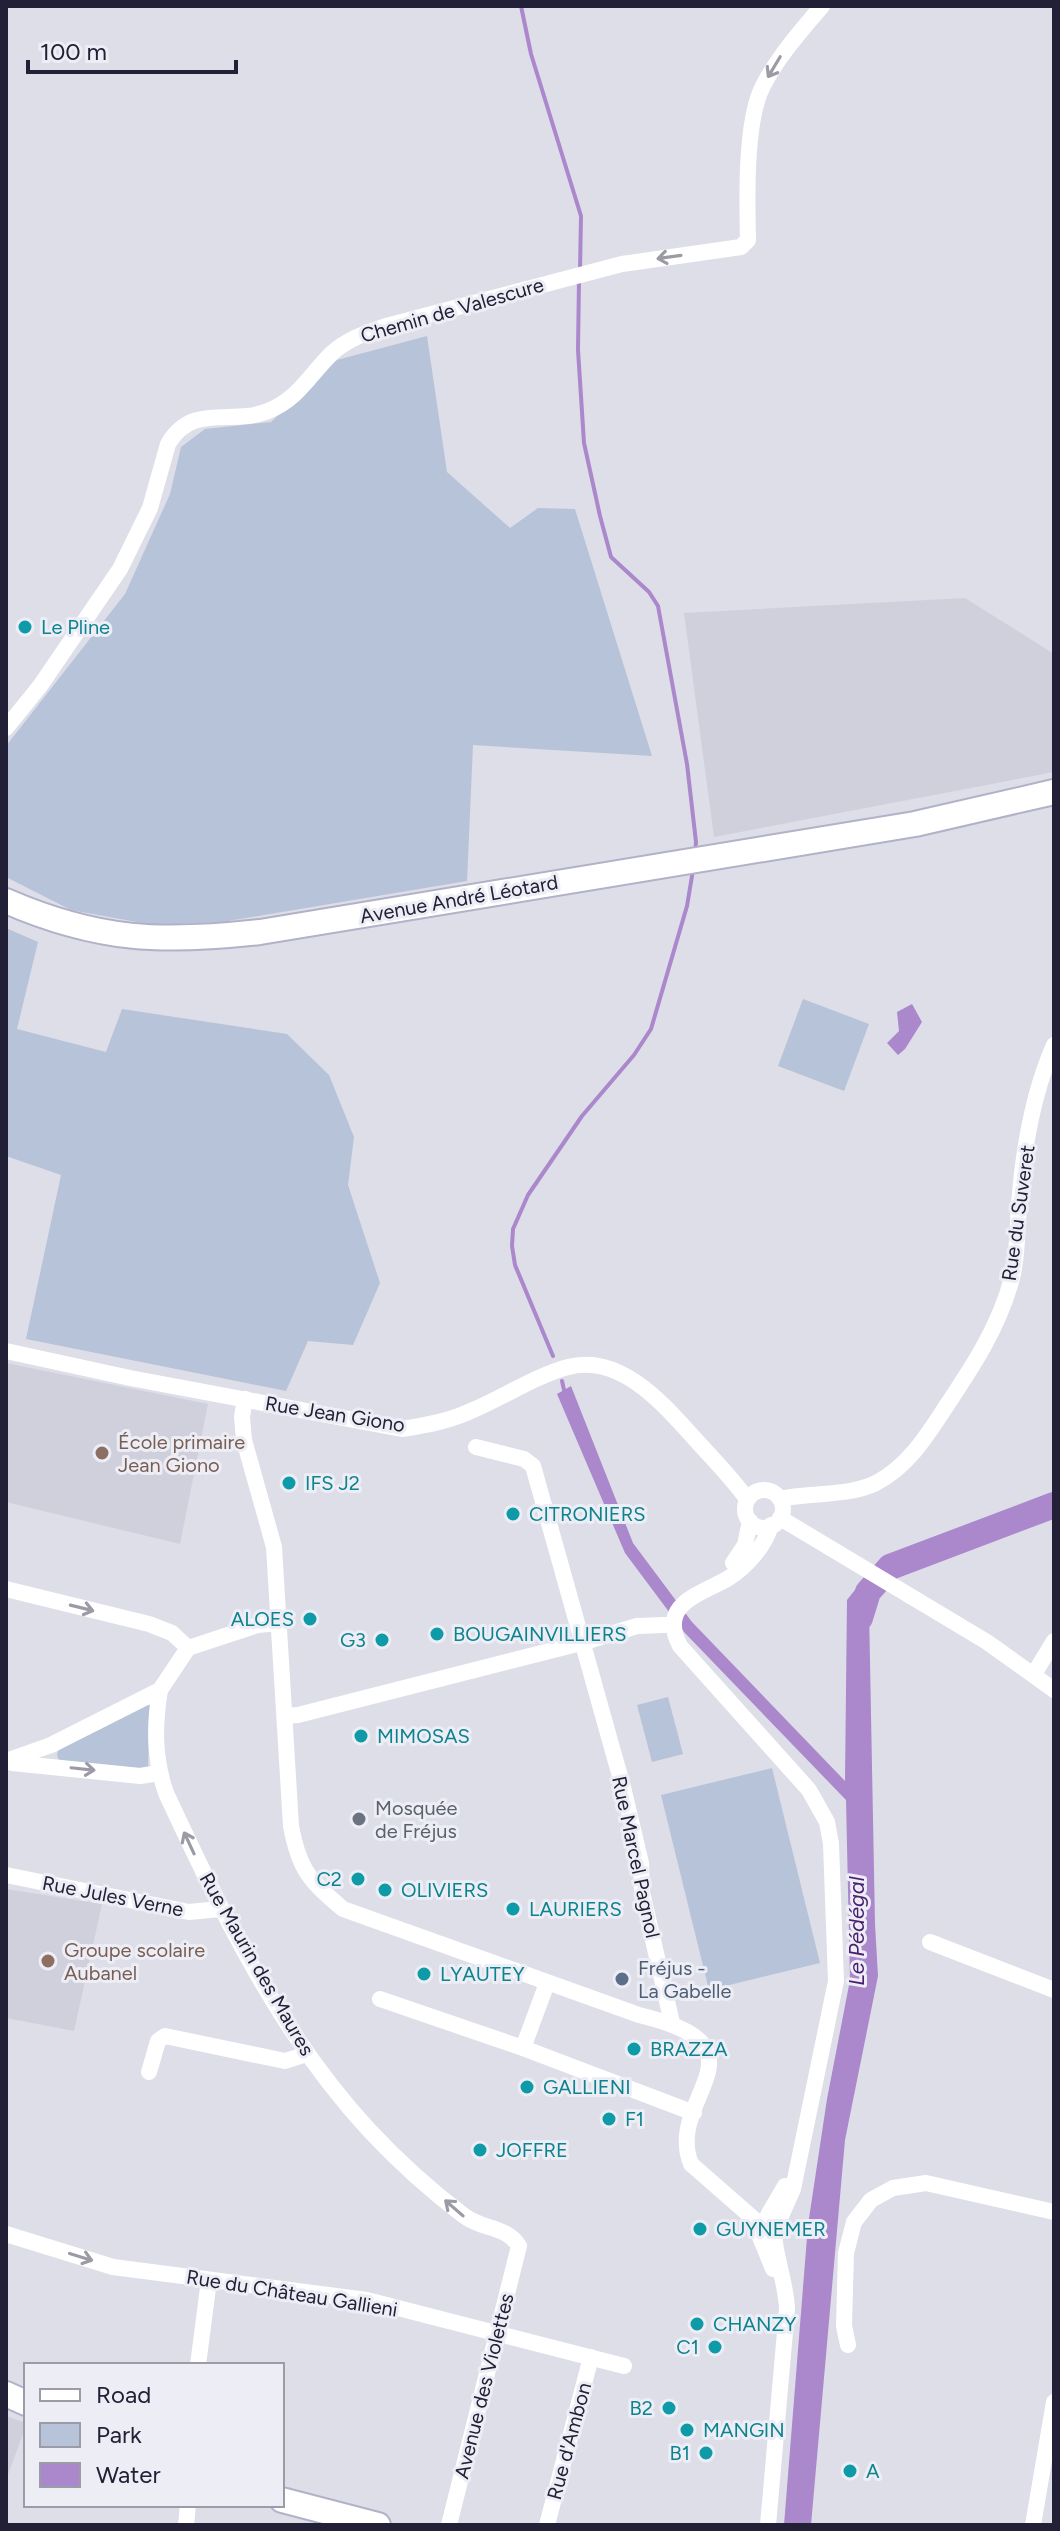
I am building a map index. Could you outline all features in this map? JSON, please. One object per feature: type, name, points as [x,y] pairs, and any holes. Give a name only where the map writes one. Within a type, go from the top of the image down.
[{"type":"main road","name":"Avenue André Léotard","points":[[6,901],[92,931],[122,936],[198,939],[260,932],[915,824],[1054,792]]},
{"type":"main road","name":"Avenue André Léotard","points":[[915,824],[932,825],[1054,804]]},
{"type":"main road","points":[[284,2501],[378,2525]]},
{"type":"main road","points":[[283,2507],[350,2525]]},
{"type":"street","name":"Chemin de Valescure","points":[[6,728],[40,686],[120,569],[145,521],[173,436],[190,422],[253,415],[284,404],[302,389],[330,355],[355,337],[458,305],[622,264],[741,247],[748,240],[750,138],[761,88],[784,50],[822,6]]},
{"type":"street","name":"Rue du Suveret","points":[[780,1499],[872,1485],[902,1465],[918,1448],[978,1361],[994,1328],[1012,1277],[1034,1098],[1054,1045]]},
{"type":"street","name":"Rue Jean Giono","points":[[6,1351],[402,1429],[437,1424],[471,1412],[570,1366],[610,1369],[634,1381],[664,1404],[734,1480],[747,1499]]},
{"type":"street","points":[[245,1399],[242,1417],[244,1440],[274,1547],[291,1826],[296,1854],[310,1879],[343,1909],[639,2015],[672,2023],[706,2047],[709,2055],[708,2076],[686,2135],[685,2145],[691,2164],[767,2226],[786,2291],[768,2525]]},
{"type":"street","name":"Rue Marcel Pagnol","points":[[476,1447],[524,1459],[533,1466],[637,1848],[642,1892],[672,2023]]},
{"type":"street","points":[[706,1584],[726,1580],[767,1538],[776,1522],[782,1509],[776,1494],[764,1490],[747,1499],[745,1510],[750,1521],[760,1527],[776,1522],[907,1593],[1054,1690]]},
{"type":"street","points":[[285,1716],[669,1620],[683,1603],[740,1556],[750,1521]]},
{"type":"street","points":[[6,1589],[149,1624],[172,1633],[188,1648]]},
{"type":"street","points":[[669,1620],[680,1646],[809,1790],[821,1809],[830,1833],[836,1981],[793,2189],[767,2226],[780,2308],[761,2525]]},
{"type":"street","points":[[6,1762],[51,1745],[160,1690],[188,1648],[258,1625],[277,1623]]},
{"type":"street","points":[[1034,1674],[1054,1641]]},
{"type":"street","name":"Rue Maurin des Maures","points":[[160,1690],[155,1742],[159,1773],[166,1793],[220,1909],[307,2054],[368,2129],[402,2163],[466,2218],[513,2236],[519,2246]]},
{"type":"street","points":[[6,1762],[140,1776],[159,1773]]},
{"type":"street","name":"Rue Jules Verne","points":[[6,1875],[189,1912],[220,1909]]},
{"type":"street","points":[[930,1942],[1054,1990]]},
{"type":"street","points":[[523,2048],[547,1983]]},
{"type":"street","points":[[380,1999],[523,2048],[694,2113]]},
{"type":"street","points":[[149,2072],[158,2041],[165,2036],[285,2061],[307,2054]]},
{"type":"street","points":[[848,2345],[844,2326],[846,2253],[854,2222],[871,2200],[893,2188],[926,2183],[1054,2212]]},
{"type":"street","name":"Rue du Château Gallieni","points":[[6,2234],[113,2267],[367,2300],[624,2366]]},
{"type":"street","name":"Avenue des Violettes","points":[[449,2525],[519,2246]]},
{"type":"street","points":[[198,2363],[209,2280]]},
{"type":"street","name":"Rue d'Ambon","points":[[547,2525],[591,2357]]},
{"type":"street","points":[[1033,2525],[1054,2402]]},
{"type":"shaded area","points":[[965,598],[1054,654],[1054,772],[714,837],[684,613]]},
{"type":"shaded area","name":"École primaire Jean Giono","points":[[6,1363],[208,1404],[180,1544],[6,1502]]},
{"type":"shaded area","name":"Groupe scolaire Aubanel","points":[[6,1889],[102,1904],[74,2031],[6,2018]]},
{"type":"shaded area","points":[[6,2416],[24,2422],[24,2431],[6,2480]]},
{"type":"green space","points":[[427,336],[447,472],[510,528],[538,508],[575,509],[652,756],[473,745],[467,881],[222,922],[153,925],[71,910],[6,877],[6,746],[125,594],[170,494],[181,447],[205,429],[271,422],[337,360]]},
{"type":"green space","points":[[6,928],[38,942],[17,1029],[106,1052],[122,1009],[287,1034],[329,1075],[354,1137],[348,1185],[380,1283],[353,1345],[308,1341],[286,1391],[26,1339],[61,1175],[6,1156]]},
{"type":"green space","points":[[803,999],[869,1024],[844,1091],[778,1066]]},
{"type":"green space","points":[[668,1697],[683,1754],[652,1762],[637,1705]]},
{"type":"green space","points":[[146,1702],[150,1706],[148,1769],[59,1761],[59,1748]]},
{"type":"green space","points":[[772,1768],[820,1963],[709,1990],[661,1795]]},
{"type":"water","points":[[912,1004],[922,1022],[898,1055],[887,1043],[899,1031],[897,1012]]},
{"type":"water","points":[[571,1386],[633,1543],[692,1622],[845,1781],[847,1600],[862,1581],[877,1591],[869,1609],[878,1976],[845,2140],[811,2525],[784,2525],[808,2225],[827,2099],[850,1980],[846,1800],[684,1632],[625,1553],[557,1394]]},
{"type":"waterway","points":[[521,6],[531,54],[581,216],[580,271]]},
{"type":"waterway","points":[[579,280],[578,350],[584,443],[611,557],[649,592],[658,606],[687,764],[695,853]]},
{"type":"waterway","points":[[553,1356],[515,1265],[513,1229],[528,1195],[582,1116],[634,1055],[651,1029],[687,906],[693,870]]},
{"type":"waterway","points":[[562,1381],[565,1394]]},
{"type":"waterway","name":"Le Pédégal","points":[[860,1618],[868,1592],[890,1567],[1054,1505]]},
{"type":"place","name":"Le Pline","points":[[25,627]]},
{"type":"place","name":"École primaire Jean Giono","points":[[102,1453]]},
{"type":"place","name":"IFS J2","points":[[289,1483]]},
{"type":"place","name":"CITRONIERS","points":[[513,1514]]},
{"type":"place","name":"ALOES","points":[[310,1619]]},
{"type":"place","name":"BOUGAINVILLIERS","points":[[437,1634]]},
{"type":"place","name":"G3","points":[[382,1640]]},
{"type":"place","name":"MIMOSAS","points":[[361,1736]]},
{"type":"place","name":"Mosquée de Fréjus","points":[[359,1819]]},
{"type":"place","name":"C2","points":[[358,1879]]},
{"type":"place","name":"OLIVIERS","points":[[385,1890]]},
{"type":"place","name":"LAURIERS","points":[[513,1909]]},
{"type":"place","name":"Groupe scolaire Aubanel","points":[[48,1961]]},
{"type":"place","name":"LYAUTEY","points":[[424,1974]]},
{"type":"place","name":"Fréjus - La Gabelle","points":[[622,1979]]},
{"type":"place","name":"BRAZZA","points":[[634,2049]]},
{"type":"place","name":"GALLIENI","points":[[527,2087]]},
{"type":"place","name":"F1","points":[[609,2119]]},
{"type":"place","name":"JOFFRE","points":[[480,2150]]},
{"type":"place","name":"GUYNEMER","points":[[700,2229]]},
{"type":"place","name":"CHANZY","points":[[697,2324]]},
{"type":"place","name":"C1","points":[[715,2347]]},
{"type":"place","name":"B2","points":[[669,2408]]},
{"type":"place","name":"MANGIN","points":[[687,2430]]},
{"type":"place","name":"B1","points":[[706,2453]]},
{"type":"place","name":"A","points":[[850,2471]]}]
